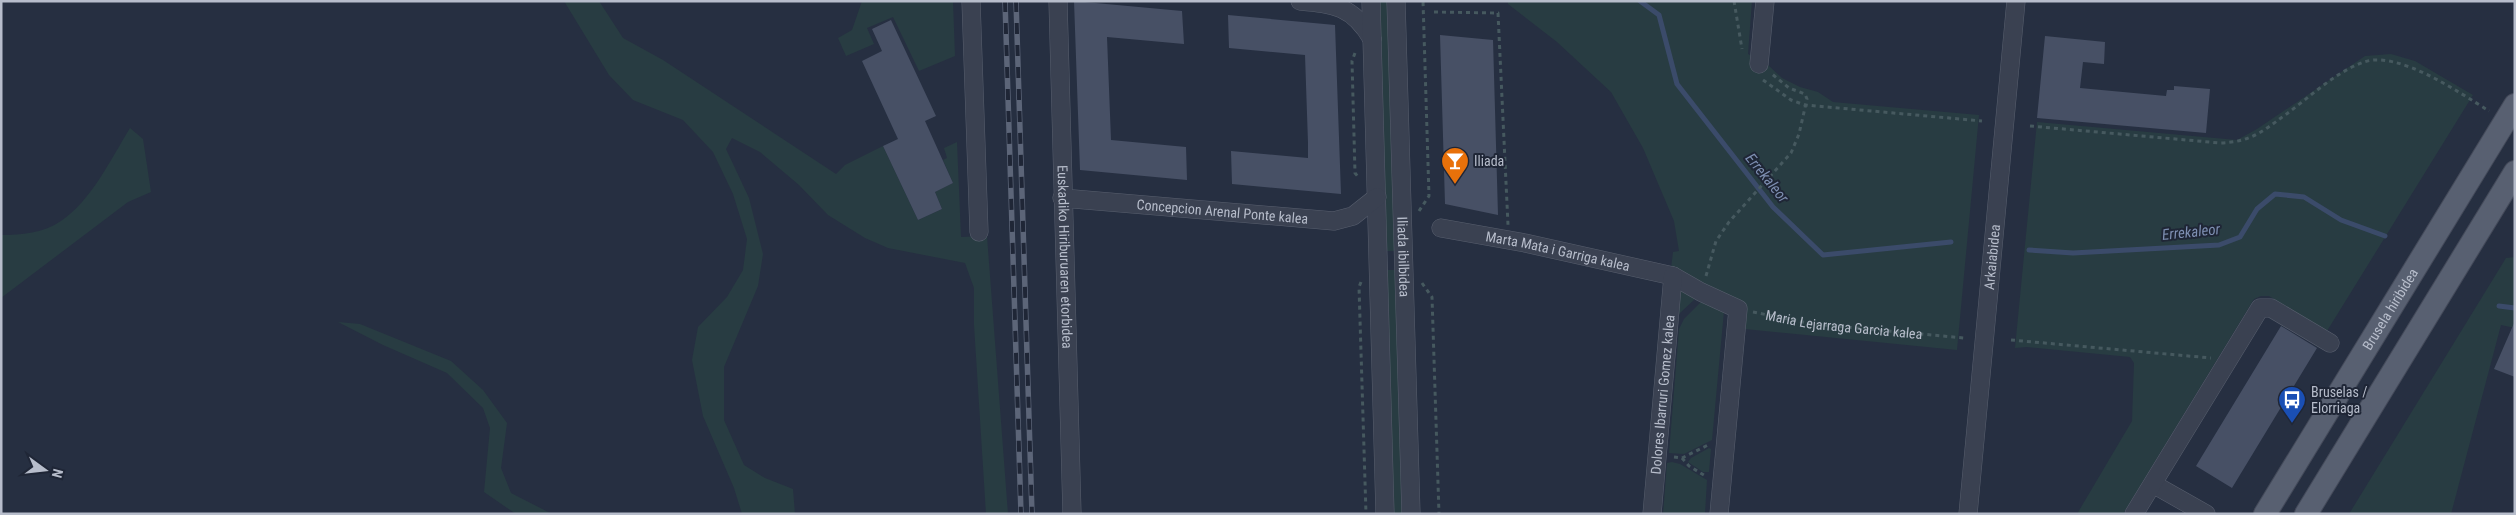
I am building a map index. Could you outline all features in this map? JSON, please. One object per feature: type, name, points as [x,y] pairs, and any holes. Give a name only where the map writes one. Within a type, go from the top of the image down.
[{"type":"main road","name":"Brusela hiribidea","points":[[2265,514],[2515,106]]},
{"type":"main road","points":[[2306,514],[2515,172]]},
{"type":"street","points":[[971,1],[979,232]]},
{"type":"street","name":"Euskadiko Hiriburuaren etorbidea","points":[[1058,1],[1072,514]]},
{"type":"street","points":[[1300,1],[1335,3],[1357,19],[1372,39]]},
{"type":"street","name":"Iliada ibilbidea","points":[[1371,1],[1386,514]]},
{"type":"street","name":"Iliada ibilbidea","points":[[1396,1],[1411,514]]},
{"type":"street","points":[[1760,70],[1765,1]]},
{"type":"street","name":"Arkaiabidea","points":[[1968,514],[2016,1]]},
{"type":"street","name":"Concepcion Arenal Ponte kalea","points":[[1062,198],[1334,221],[1353,216],[1377,197]]},
{"type":"street","name":"Marta Mata i Garriga kalea","points":[[1441,228],[1509,240],[1673,276]]},
{"type":"street","points":[[1673,276],[1738,309],[1719,514]]},
{"type":"street","name":"Dolores Ibarruri Gomez kalea","points":[[1652,514],[1673,276]]},
{"type":"street","points":[[2134,514],[2260,308],[2271,308],[2330,343]]},
{"type":"street","points":[[2152,484],[2206,514]]},
{"type":"path","points":[[1416,216],[1429,196],[1423,1]]},
{"type":"path","points":[[1734,1],[1742,55]]},
{"type":"path","points":[[1434,12],[1498,13],[1509,240]]},
{"type":"path","points":[[2030,126],[2220,143],[2240,142],[2260,134],[2339,76],[2365,62],[2389,61],[2411,67],[2478,105]]},
{"type":"path","points":[[1702,292],[1716,241],[1729,222],[1791,153],[1799,134],[1807,99],[1805,94],[1788,88],[1760,70]]},
{"type":"path","points":[[1760,70],[1766,84],[1791,100],[1805,105],[1982,121]]},
{"type":"path","points":[[1418,277],[1432,297],[1438,514]]},
{"type":"path","name":"Maria Lejarraga Garcia kalea","points":[[1738,309],[1813,324],[1964,338]]},
{"type":"path","points":[[2011,340],[2229,360]]},
{"type":"path","points":[[1657,456],[1682,458],[1726,436]]},
{"type":"path","points":[[1682,458],[1689,466],[1722,485]]},
{"type":"shaded area","points":[[564,1],[599,1],[623,38],[663,60],[836,174],[845,165],[883,146],[918,220],[942,209],[935,192],[953,183],[943,160],[947,158],[944,148],[957,142],[961,237],[987,236],[1008,514],[986,514],[974,325],[974,288],[965,263],[888,248],[865,238],[828,215],[799,185],[760,152],[732,138],[726,149],[749,198],[763,254],[758,286],[724,367],[724,420],[744,465],[765,478],[793,489],[795,514],[742,514],[734,488],[703,416],[692,360],[698,327],[727,297],[743,270],[747,239],[733,194],[713,152],[683,120],[633,100],[609,75]]},
{"type":"shaded area","points":[[862,1],[953,1],[955,56],[919,71],[893,17],[867,28],[874,44],[846,56],[838,38],[852,30]]},
{"type":"shaded area","points":[[1378,1],[1388,1],[1396,251],[1386,251]]},
{"type":"shaded area","points":[[1508,1],[1752,1],[1748,54],[1768,65],[1782,78],[1800,87],[1818,92],[1833,102],[1979,115],[1957,350],[1745,329],[1745,318],[1724,311],[1712,440],[1684,454],[1669,453],[1679,329],[1684,319],[1702,301],[1696,298],[1680,313],[1674,322],[1671,268],[1673,252],[1679,251],[1674,221],[1643,148],[1611,92],[1557,42],[1508,4]]},
{"type":"shaded area","points":[[2391,54],[2415,61],[2473,95],[2327,331],[2269,296],[2261,296],[2254,299],[2123,514],[2077,514],[2132,421],[2134,363],[2130,357],[2027,347],[2015,348],[2037,122],[2237,140],[2257,129],[2365,56]]},
{"type":"shaded area","points":[[130,128],[143,139],[151,192],[128,202],[1,298],[1,235],[40,231],[54,225],[72,213],[100,179]]},
{"type":"shaded area","points":[[2515,257],[2515,328],[2501,325],[2451,514],[2349,514],[2506,258]]},
{"type":"shaded area","points":[[1387,270],[1396,270],[1403,514],[1394,514]]},
{"type":"shaded area","points":[[338,322],[360,324],[451,361],[483,390],[507,423],[501,468],[511,493],[552,514],[516,514],[484,492],[490,428],[483,408],[447,373],[383,345]]},
{"type":"shaded area","points":[[1709,448],[1711,449],[1709,472],[1703,472],[1688,462],[1691,458]]},
{"type":"shaded area","points":[[1667,463],[1680,464],[1707,480],[1705,514],[1663,514]]},
{"type":"building","points":[[1074,1],[1182,11],[1184,44],[1107,37],[1111,140],[1186,147],[1187,180],[1080,170]]},
{"type":"building","points":[[1228,15],[1335,25],[1341,194],[1232,184],[1231,151],[1308,158],[1308,143],[1305,55],[1229,48]]},
{"type":"building","points":[[891,20],[936,116],[925,121],[953,183],[935,192],[942,209],[918,220],[883,146],[898,139],[862,61],[882,51],[872,29]]},
{"type":"building","points":[[1440,35],[1493,40],[1498,215],[1445,204]]},
{"type":"building","points":[[2045,36],[2105,42],[2104,64],[2083,62],[2080,88],[2166,96],[2167,90],[2174,90],[2174,86],[2210,89],[2206,133],[2037,118]]},
{"type":"building","points":[[2515,321],[2515,377],[2494,369]]},
{"type":"building","points":[[2281,326],[2317,348],[2232,488],[2196,466]]},
{"type":"waterway","name":"Errekaleor","points":[[1640,1],[1659,15],[1677,84],[1773,207],[1823,255],[1951,242]]},
{"type":"waterway","name":"Errekaleor","points":[[2029,250],[2073,253],[2219,245],[2240,237],[2257,209],[2275,194],[2304,197],[2341,220],[2385,236]]},
{"type":"waterway","name":"Errekaleor","points":[[2499,306],[2515,308]]},
{"type":"railway","points":[[1005,1],[1021,514]]},
{"type":"railway","points":[[1016,1],[1032,514]]},
{"type":"place","name":"Iliada","points":[[1455,185]]},
{"type":"place","name":"Bruselas / Elorriaga","points":[[2292,424]]}]
